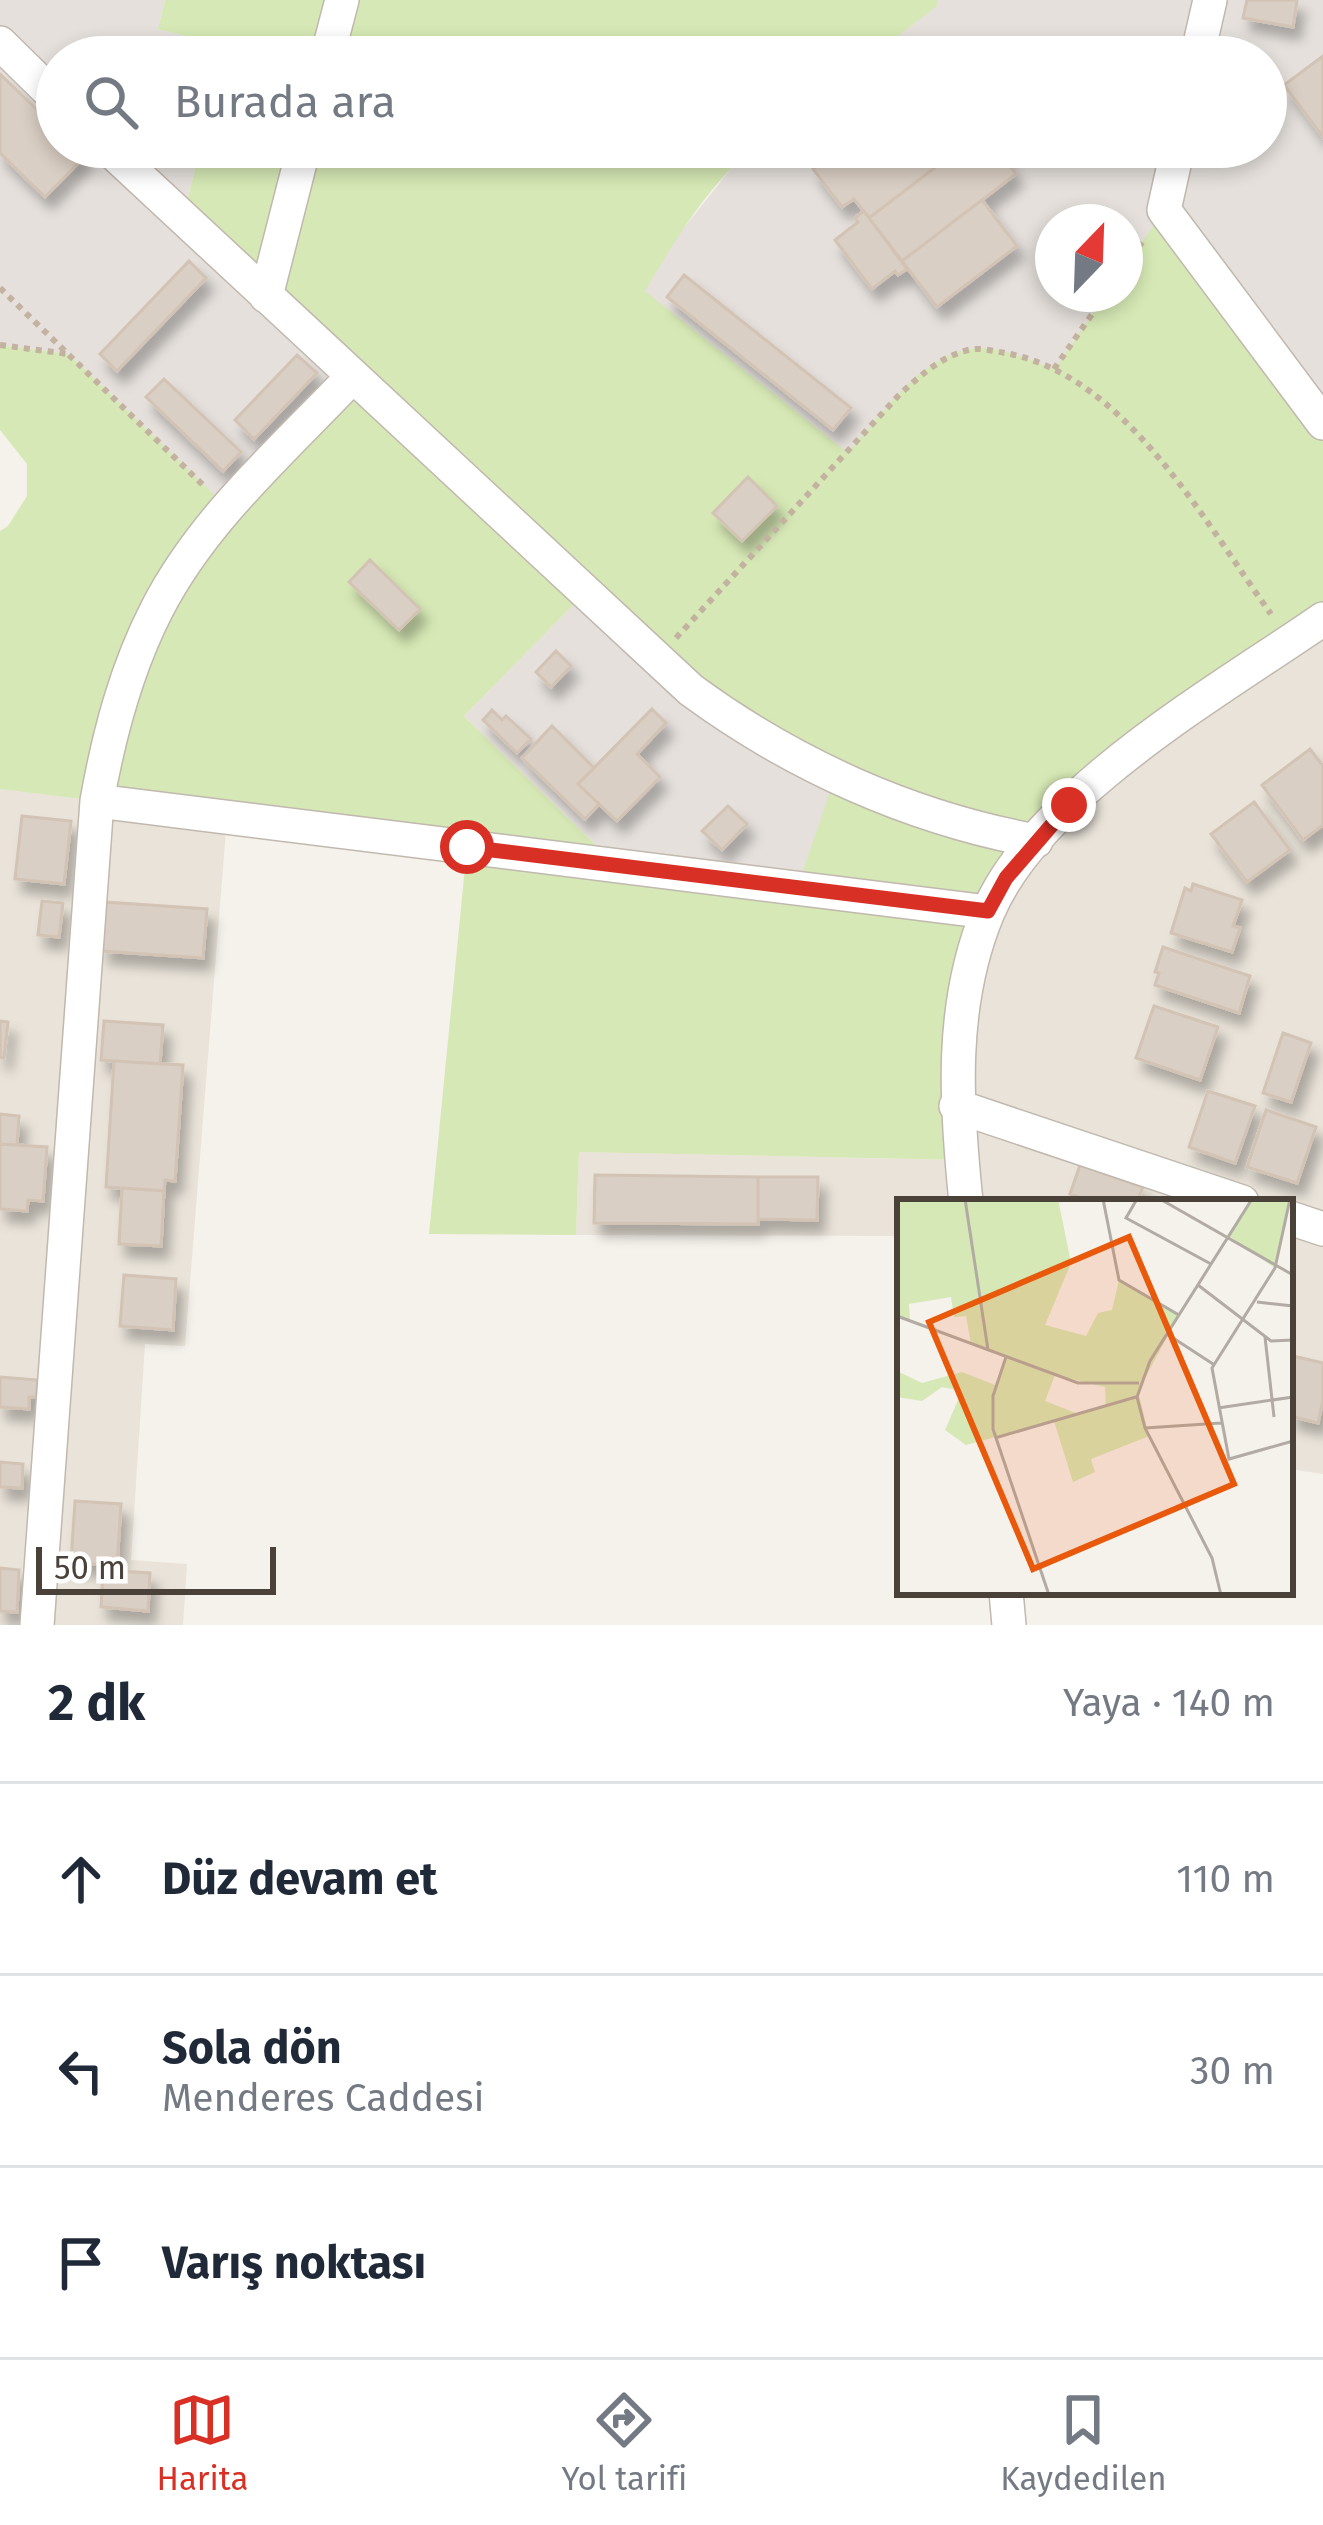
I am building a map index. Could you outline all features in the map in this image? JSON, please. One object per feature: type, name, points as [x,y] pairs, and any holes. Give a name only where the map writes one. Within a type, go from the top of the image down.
[{"type":"street","points":[[333,36],[342,0]]},
{"type":"street","points":[[1202,36],[1210,0]]},
{"type":"street","points":[[0,44],[36,79]]},
{"type":"street","points":[[129,168],[656,660],[730,719],[836,777],[947,820],[1036,841]]},
{"type":"street","points":[[266,296],[299,168]]},
{"type":"street","points":[[1173,168],[1164,210],[1323,423]]},
{"type":"street","points":[[37,1625],[97,801],[107,747],[136,655],[184,564],[228,508],[352,377]]},
{"type":"street","points":[[966,1199],[956,1106],[966,987],[988,911],[1006,878],[1096,781],[1311,635]]},
{"type":"street","points":[[97,801],[988,911]]},
{"type":"street","points":[[956,1106],[1233,1199]]},
{"type":"street","points":[[1293,1219],[1323,1229]]},
{"type":"street","points":[[1006,1595],[1009,1625]]},
{"type":"path","points":[[0,288],[228,508]]},
{"type":"path","points":[[1054,369],[1094,312]]},
{"type":"path","points":[[0,345],[69,354]]},
{"type":"path","points":[[656,660],[899,395],[934,364],[972,348],[1054,369],[1099,398],[1150,447],[1311,635]]},
{"type":"shaded area","points":[[0,0],[165,0],[158,29],[186,36],[36,36],[36,168],[195,168],[183,219],[352,377],[228,509],[69,354],[0,345]]},
{"type":"shaded area","points":[[938,0],[1323,0],[1323,1474],[1293,1469],[1293,1199],[897,1199],[897,1236],[576,1235],[579,1152],[961,1160],[759,168],[1287,168],[1287,36],[898,36],[937,6]]},
{"type":"shaded area","points":[[938,0],[1323,0],[1323,619],[934,364],[899,395],[848,454],[644,291],[679,234],[732,168],[1287,168],[1287,36],[898,36],[937,6]]},
{"type":"shaded area","points":[[584,594],[836,777],[797,888],[616,865],[464,716]]},
{"type":"shaded area","points":[[0,789],[227,817],[185,1346],[145,1344],[131,1560],[187,1564],[183,1625],[0,1625]]},
{"type":"green space","points":[[165,0],[938,0],[937,6],[898,36],[185,36],[158,29]]},
{"type":"green space","points":[[195,168],[733,168],[707,196],[645,291],[848,453],[902,390],[952,354],[991,349],[1055,369],[1094,312],[1143,312],[1143,241],[1164,210],[1323,423],[1323,619],[1150,740],[988,912],[962,1160],[579,1152],[576,1235],[429,1234],[467,847],[0,789],[0,531],[27,496],[27,464],[0,430],[0,345],[69,354],[228,508],[352,377],[183,219]],"holes":[[[584,594],[835,777],[797,888],[616,865],[464,716]]]},
{"type":"building","points":[[1247,0],[1297,0],[1293,27],[1243,18]]},
{"type":"building","points":[[1323,56],[1323,137],[1287,89],[1287,83]]},
{"type":"building","points":[[0,74],[36,109],[36,168],[73,168],[45,197],[0,153]]},
{"type":"building","points":[[934,168],[869,218],[854,199],[842,207],[813,169]]},
{"type":"building","points":[[934,168],[1012,168],[1016,174],[902,261],[869,218]]},
{"type":"building","points":[[982,200],[1017,246],[937,307],[902,261]]},
{"type":"building","points":[[864,211],[907,269],[898,275],[895,271],[872,289],[835,240]]},
{"type":"building","points":[[189,261],[206,278],[117,371],[100,354]]},
{"type":"building","points":[[684,275],[851,408],[833,430],[667,297]]},
{"type":"building","points":[[297,355],[317,373],[254,439],[235,420]]},
{"type":"building","points":[[164,379],[241,452],[223,471],[146,397]]},
{"type":"building","points":[[748,477],[777,506],[742,541],[713,513]]},
{"type":"building","points":[[370,560],[420,609],[399,630],[349,582]]},
{"type":"building","points":[[556,651],[571,666],[551,687],[536,672]]},
{"type":"building","points":[[652,709],[666,723],[637,754],[660,777],[617,821],[578,784]]},
{"type":"building","points":[[492,710],[531,739],[517,753],[483,720]]},
{"type":"building","points":[[552,726],[594,768],[578,784],[599,804],[585,819],[522,758]]},
{"type":"building","points":[[1310,749],[1323,766],[1323,825],[1303,840],[1262,785]]},
{"type":"building","points":[[1254,802],[1290,850],[1247,882],[1211,834]]},
{"type":"building","points":[[728,806],[747,824],[722,850],[702,831]]},
{"type":"building","points":[[22,816],[71,821],[64,884],[15,879]]},
{"type":"building","points":[[1193,884],[1242,900],[1233,926],[1240,928],[1232,952],[1171,933],[1185,888],[1191,891]]},
{"type":"building","points":[[42,901],[63,903],[59,937],[38,935]]},
{"type":"building","points":[[105,902],[207,909],[203,958],[102,951]]},
{"type":"building","points":[[1163,947],[1250,976],[1239,1013],[1155,985]]},
{"type":"building","points":[[1154,1006],[1218,1027],[1200,1080],[1136,1058]]},
{"type":"building","points":[[0,1021],[8,1022],[4,1058],[0,1057]]},
{"type":"building","points":[[104,1021],[163,1025],[160,1064],[101,1060]]},
{"type":"building","points":[[1283,1033],[1311,1043],[1291,1102],[1263,1093]]},
{"type":"building","points":[[114,1061],[183,1065],[175,1181],[165,1180],[164,1191],[106,1187]]},
{"type":"building","points":[[1208,1091],[1255,1106],[1235,1163],[1189,1147]]},
{"type":"building","points":[[1266,1110],[1316,1127],[1297,1183],[1247,1167]]},
{"type":"building","points":[[0,1114],[19,1116],[17,1145],[0,1144]]},
{"type":"building","points":[[0,1144],[47,1147],[43,1201],[28,1200],[27,1211],[0,1209]]},
{"type":"building","points":[[1080,1165],[1143,1187],[1138,1199],[1084,1199],[1070,1194]]},
{"type":"building","points":[[595,1175],[758,1177],[758,1224],[594,1223]]},
{"type":"building","points":[[758,1177],[818,1177],[817,1220],[758,1219]]},
{"type":"building","points":[[122,1188],[164,1191],[161,1246],[119,1244]]},
{"type":"building","points":[[124,1275],[176,1279],[173,1330],[120,1326]]},
{"type":"building","points":[[1293,1356],[1323,1363],[1318,1423],[1293,1417]]},
{"type":"building","points":[[0,1377],[38,1380],[29,1409],[0,1407]]},
{"type":"building","points":[[0,1462],[23,1464],[22,1488],[0,1487]]},
{"type":"building","points":[[75,1501],[121,1504],[117,1566],[71,1562]]},
{"type":"building","points":[[0,1568],[19,1570],[17,1612],[0,1611]]},
{"type":"building","points":[[103,1570],[150,1573],[148,1611],[101,1607]]},
{"type":"route","points":[[467,847],[988,911],[1006,878],[1069,805]]}]
